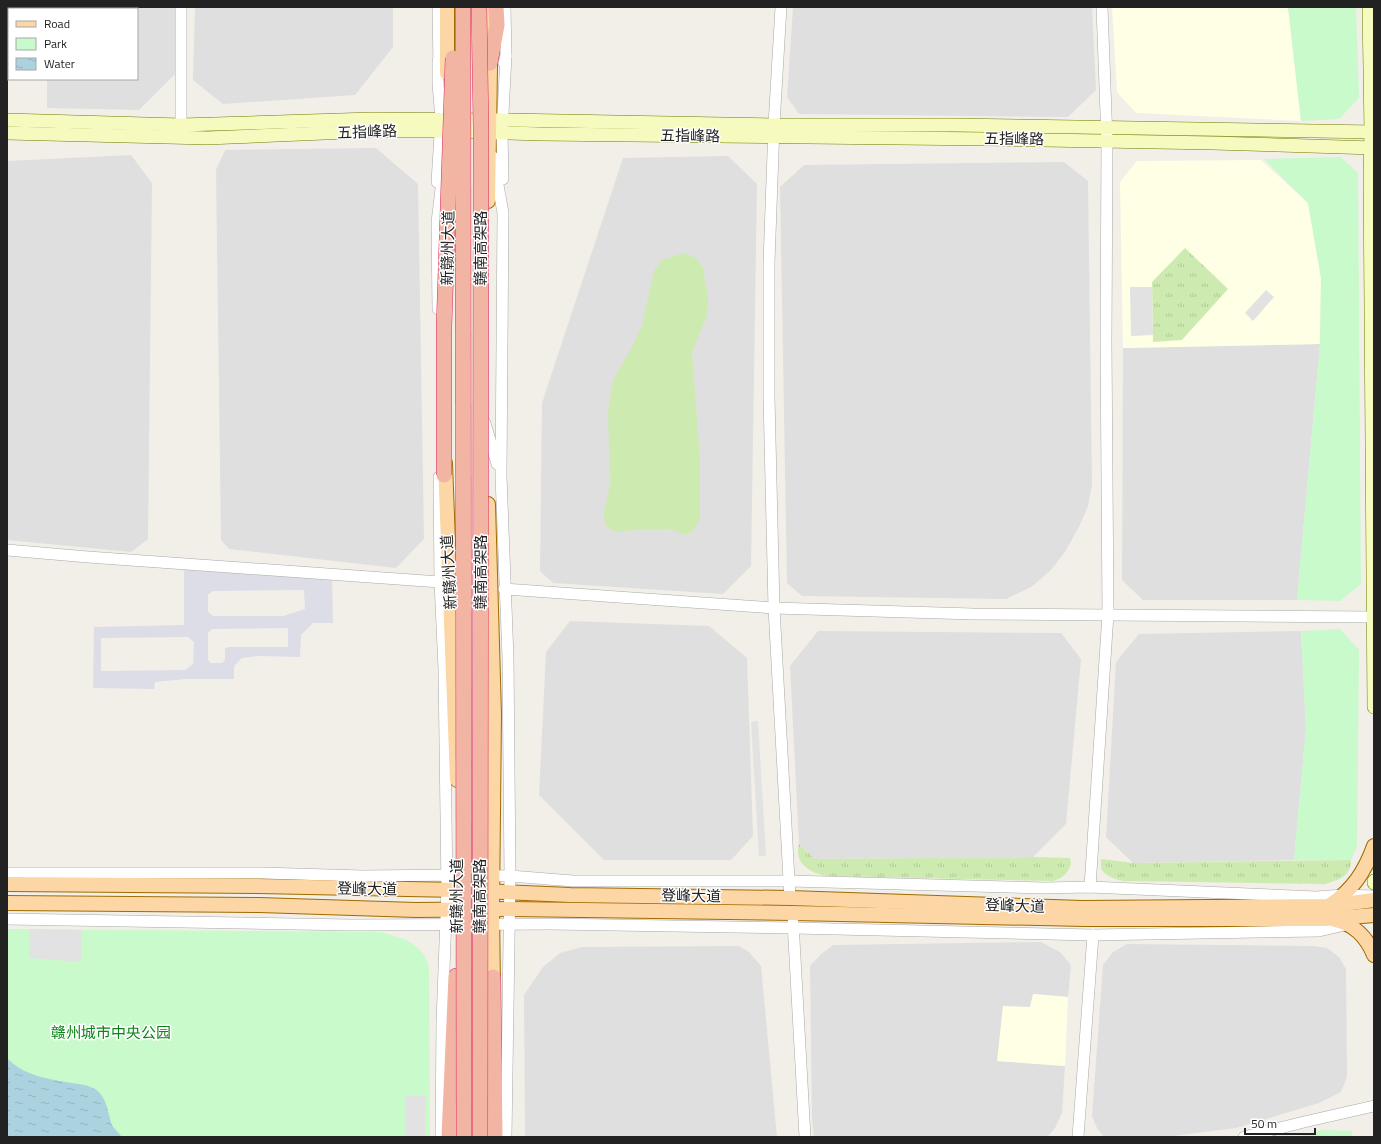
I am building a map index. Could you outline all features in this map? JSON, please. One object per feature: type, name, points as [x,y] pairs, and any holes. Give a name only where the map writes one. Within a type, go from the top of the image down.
[{"type":"highway","points":[[444,475],[444,327],[455,7]]},
{"type":"highway","name":"赣南高架路","points":[[463,7],[464,1137]]},
{"type":"highway","name":"赣南高架路","points":[[479,7],[481,129],[480,1137]]},
{"type":"highway","points":[[490,63],[497,25],[496,7]]},
{"type":"highway","points":[[449,1137],[456,976]]},
{"type":"highway","points":[[493,977],[495,1137]]},
{"type":"main road","name":"新赣州大道","points":[[447,7],[445,125],[448,178],[444,475],[455,721],[452,924],[456,976],[456,1137]]},
{"type":"main road","points":[[488,7],[490,63],[496,126],[485,423],[494,714],[492,876],[493,977],[490,1137]]},
{"type":"main road","points":[[1369,7],[1373,132],[1374,707]]},
{"type":"main road","name":"五指峰路","points":[[7,120],[181,125],[371,119],[445,125],[774,131],[1372,148]]},
{"type":"main road","name":"五指峰路","points":[[7,133],[207,138],[371,131],[445,125]]},
{"type":"main road","name":"五指峰路","points":[[774,131],[955,125],[1373,132]]},
{"type":"main road","points":[[1374,846],[1363,872],[1344,895],[1326,912],[1338,921],[1348,924],[1363,936],[1368,942],[1374,955]]},
{"type":"main road","name":"登峰大道","points":[[7,884],[256,886],[453,890],[510,893],[790,898],[1082,908],[1326,912],[1374,915]]},
{"type":"main road","name":"登峰大道","points":[[7,903],[259,905],[416,910],[510,909],[1085,919],[1326,912],[1374,900]]},
{"type":"street","points":[[181,7],[181,125]]},
{"type":"street","points":[[438,7],[438,61],[445,125],[437,222],[440,582],[452,875]]},
{"type":"street","points":[[505,7],[506,56],[496,126],[503,213],[501,476],[504,589],[508,658],[510,909],[506,1137]]},
{"type":"street","points":[[781,7],[769,263],[769,381],[774,608],[790,898]]},
{"type":"street","points":[[1090,888],[1108,614],[1106,343],[1107,127],[1102,7]]},
{"type":"street","points":[[485,423],[501,476]]},
{"type":"street","points":[[7,550],[440,582]]},
{"type":"street","points":[[504,589],[774,608],[973,614],[1374,617]]},
{"type":"street","points":[[494,714],[508,658]]},
{"type":"street","points":[[444,669],[455,721]]},
{"type":"street","points":[[7,873],[262,872],[363,876],[452,875],[510,876],[574,881],[790,881],[1090,888],[1316,897],[1344,895],[1374,896]]},
{"type":"street","points":[[792,913],[805,1137]]},
{"type":"street","points":[[7,919],[351,925],[509,924],[793,928],[1092,935],[1319,931],[1374,919]]},
{"type":"street","points":[[441,1137],[442,1022],[452,924]]},
{"type":"street","points":[[1078,1137],[1092,935]]},
{"type":"street","points":[[1244,1137],[1374,1106]]},
{"type":"shaded area","points":[[175,7],[176,73],[139,110],[47,108],[47,80],[138,80],[138,8],[47,8]]},
{"type":"shaded area","points":[[195,7],[393,7],[393,47],[355,95],[223,104],[193,80]]},
{"type":"shaded area","points":[[793,7],[1092,7],[1096,90],[1068,117],[799,114],[787,97]]},
{"type":"shaded area","points":[[1112,7],[1288,7],[1301,121],[1136,113],[1117,92]]},
{"type":"shaded area","points":[[376,148],[418,184],[424,539],[396,568],[229,549],[221,540],[216,170],[225,150]]},
{"type":"shaded area","points":[[131,155],[152,183],[148,539],[131,552],[7,540],[7,161]]},
{"type":"shaded area","points":[[728,156],[757,184],[751,566],[723,594],[553,583],[540,571],[542,403],[623,158]]},
{"type":"shaded area","points":[[1261,160],[1308,203],[1321,278],[1320,344],[1123,348],[1120,182],[1137,161]]},
{"type":"shaded area","points":[[1064,162],[1088,181],[1092,485],[1088,506],[1079,527],[1065,552],[1050,571],[1031,587],[1006,599],[802,596],[787,583],[780,187],[804,165]]},
{"type":"shaded area","points":[[1130,287],[1152,287],[1153,335],[1131,336]]},
{"type":"shaded area","points":[[1266,290],[1274,297],[1253,321],[1245,313]]},
{"type":"shaded area","points":[[1320,344],[1297,600],[1143,600],[1122,580],[1123,348]]},
{"type":"shaded area","points":[[184,564],[332,574],[333,623],[313,623],[301,635],[300,657],[259,656],[242,658],[234,666],[234,679],[186,679],[155,682],[154,689],[93,688],[94,627],[184,625]],"holes":[[[304,590],[305,609],[283,616],[213,616],[208,612],[208,595],[213,591]],[[288,628],[288,647],[228,647],[225,649],[225,660],[222,663],[211,663],[208,660],[208,633],[212,629]],[[188,637],[194,642],[193,664],[185,670],[101,671],[101,638]]]},
{"type":"shaded area","points":[[570,621],[709,626],[747,658],[753,836],[731,860],[604,860],[539,795],[546,652]]},
{"type":"shaded area","points":[[818,631],[1061,633],[1081,659],[1066,824],[1033,857],[815,859],[799,844],[790,666]]},
{"type":"shaded area","points":[[1301,631],[1306,729],[1294,860],[1133,863],[1106,837],[1116,662],[1139,634]]},
{"type":"shaded area","points":[[758,721],[766,856],[759,856],[751,722]]},
{"type":"shaded area","points":[[29,929],[82,930],[81,962],[29,958]]},
{"type":"shaded area","points":[[1041,942],[1060,952],[1071,965],[1068,997],[1033,994],[1030,1007],[997,1061],[1065,1066],[1062,1113],[1055,1128],[1047,1137],[814,1137],[812,1119],[810,966],[820,955],[833,945]]},
{"type":"shaded area","points":[[1127,944],[1313,946],[1327,948],[1339,957],[1346,969],[1347,1077],[1341,1092],[1319,1103],[1236,1128],[1166,1137],[1104,1137],[1097,1128],[1092,1116],[1103,965],[1113,952]]},
{"type":"shaded area","points":[[739,946],[749,952],[761,966],[777,1137],[525,1137],[524,995],[543,967],[560,953],[582,947]]},
{"type":"shaded area","points":[[1033,994],[1068,997],[1065,1066],[997,1061],[1003,1006],[1030,1007]]},
{"type":"shaded area","points":[[405,1096],[426,1096],[425,1137],[405,1137]]},
{"type":"green space","points":[[1288,7],[1356,7],[1359,98],[1339,119],[1301,121]]},
{"type":"green space","points":[[1341,157],[1358,173],[1361,584],[1340,601],[1297,600],[1320,344],[1321,278],[1308,203],[1264,159]]},
{"type":"green space","points":[[1185,248],[1228,289],[1182,340],[1153,342],[1152,282]]},
{"type":"green space","points":[[684,253],[696,258],[703,268],[708,298],[707,316],[692,352],[700,459],[700,519],[692,532],[685,535],[671,529],[631,530],[621,532],[613,531],[605,525],[604,512],[610,485],[608,411],[613,380],[632,347],[642,325],[654,271],[662,260]]},
{"type":"green space","points":[[1340,629],[1359,650],[1357,847],[1351,860],[1294,860],[1306,729],[1301,631]]},
{"type":"green space","points":[[799,844],[815,859],[1033,857],[1070,858],[1071,864],[1064,875],[1053,881],[826,876],[813,872],[802,863],[798,854]]},
{"type":"green space","points":[[1101,859],[1133,863],[1351,860],[1351,865],[1345,876],[1338,880],[1324,884],[1124,881],[1111,877],[1103,872],[1101,869]]},
{"type":"green space","name":"赣州城市中央公园","points":[[7,929],[380,932],[404,939],[420,950],[425,956],[429,966],[430,1137],[7,1137]]},
{"type":"green space","points":[[1322,1130],[1352,1131],[1352,1137],[1297,1137]]},
{"type":"water","points":[[7,1058],[21,1069],[37,1076],[84,1085],[95,1089],[105,1101],[112,1125],[122,1137],[7,1137]]}]
